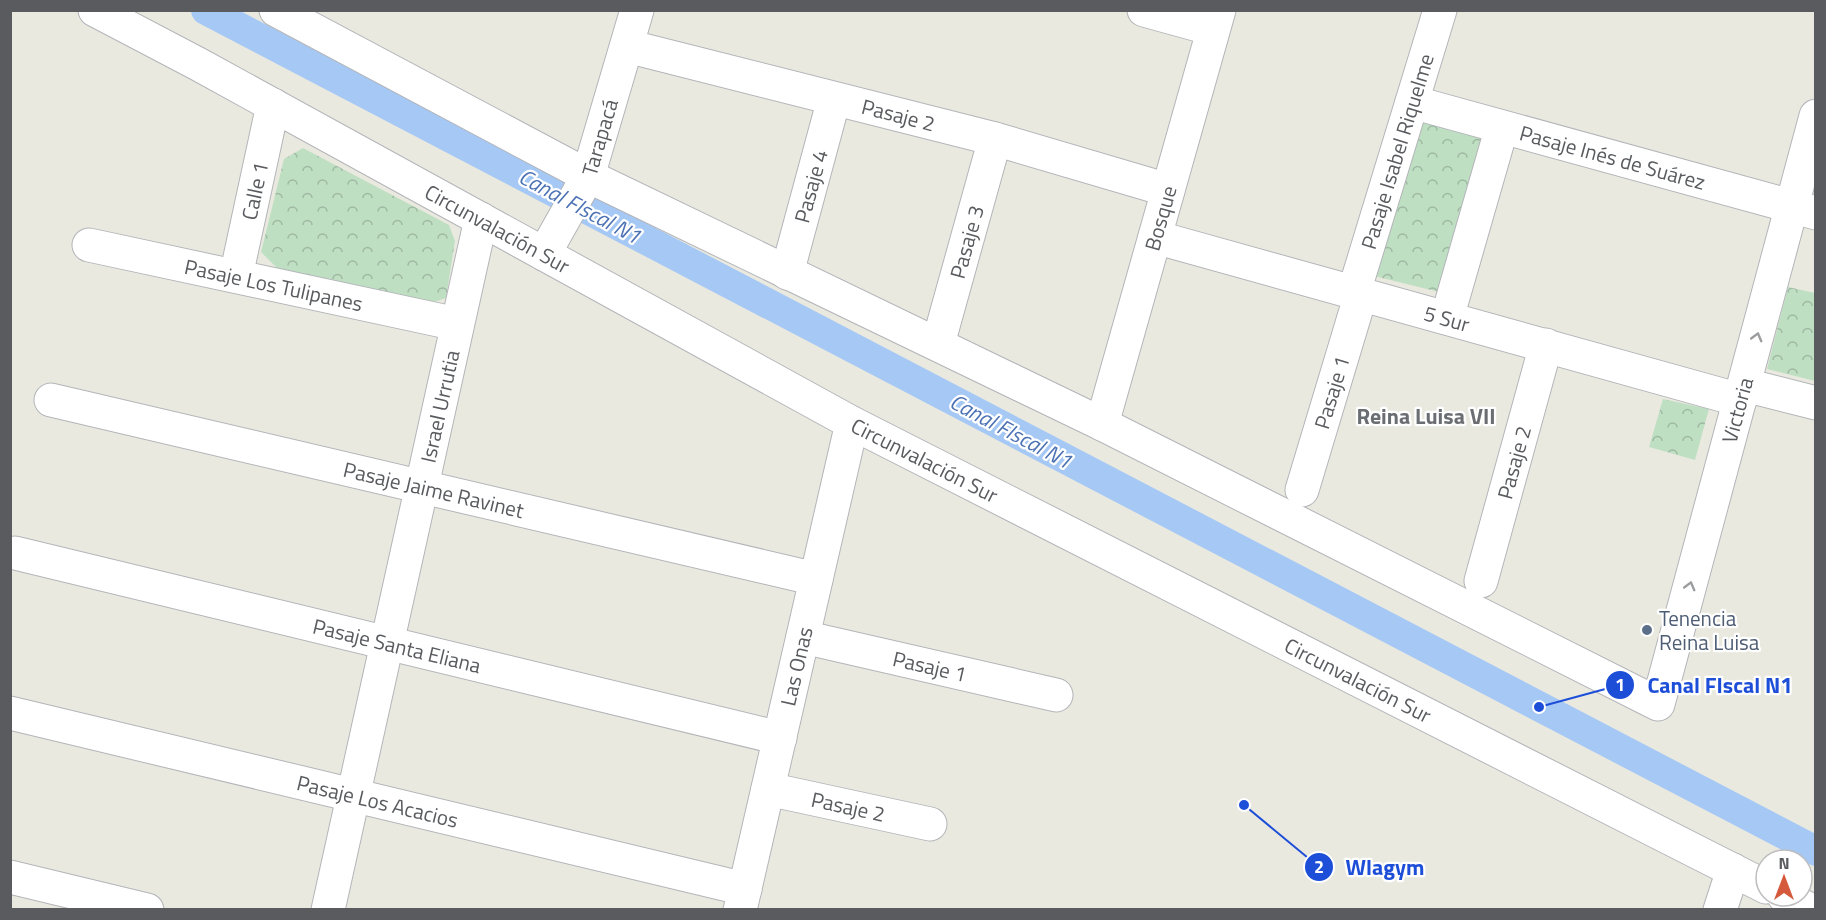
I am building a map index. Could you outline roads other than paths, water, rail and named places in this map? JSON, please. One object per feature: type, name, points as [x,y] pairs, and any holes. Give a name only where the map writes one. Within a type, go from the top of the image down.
[{"type":"street","name":"Circunvalación Sur","points":[[95,10],[481,219],[547,248],[852,423],[1754,881]]},
{"type":"street","points":[[276,10],[584,183],[787,273],[1102,424]]},
{"type":"street","name":"Tarapacá","points":[[547,248],[584,183],[637,10]]},
{"type":"street","points":[[1144,10],[1216,20]]},
{"type":"street","name":"Pasaje Isabel Riquelme","points":[[1358,293],[1440,10]]},
{"type":"street","name":"Bosque","points":[[1102,424],[1216,20]]},
{"type":"street","name":"Pasaje 2","points":[[627,46],[995,139],[1168,190]]},
{"type":"street","name":"Pasaje 4","points":[[787,273],[834,99]]},
{"type":"street","name":"Pasaje Inés de Suárez","points":[[1412,102],[1803,209]]},
{"type":"street","name":"Calle 1","points":[[236,276],[273,105]]},
{"type":"street","name":"Victoria","points":[[1102,424],[1658,704],[1742,392],[1803,209],[1815,116]]},
{"type":"street","points":[[1447,318],[1502,127]]},
{"type":"street","name":"Pasaje 3","points":[[938,344],[995,139]]},
{"type":"street","name":"Israel Urrutia","points":[[328,909],[481,219]]},
{"type":"street","name":"5 Sur","points":[[1155,237],[1546,345],[1742,392],[1815,403]]},
{"type":"street","name":"Pasaje Los Tulipanes","points":[[89,244],[458,324]]},
{"type":"street","name":"Pasaje 1","points":[[1302,490],[1358,293]]},
{"type":"street","name":"Pasaje 2","points":[[1481,581],[1546,345]]},
{"type":"street","name":"Pasaje Jaime Ravinet","points":[[51,400],[816,579]]},
{"type":"street","name":"Las Onas","points":[[743,899],[852,423]]},
{"type":"street","name":"Pasaje Santa Eliana","points":[[15,553],[780,738]]},
{"type":"street","name":"Pasaje 1","points":[[803,637],[1056,695]]},
{"type":"street","name":"Pasaje Los Acacios","points":[[10,712],[353,795],[743,899]]},
{"type":"street","name":"Pasaje 2","points":[[768,789],[930,824]]},
{"type":"street","points":[[1720,909],[1733,870]]},
{"type":"street","points":[[10,877],[147,909]]},
{"type":"waterway","name":"Canal FIscal N1","points":[[206,10],[1816,851]]},
{"type":"place","name":"Tenencia Reina Luisa","points":[[1647,630]]},
{"type":"place","name":"Canal FIscal N1","points":[[1539,707]]},
{"type":"place","name":"Wlagym","points":[[1244,805]]},
{"type":"district","name":"Reina Luisa VII","points":[[1426,416]]}]
